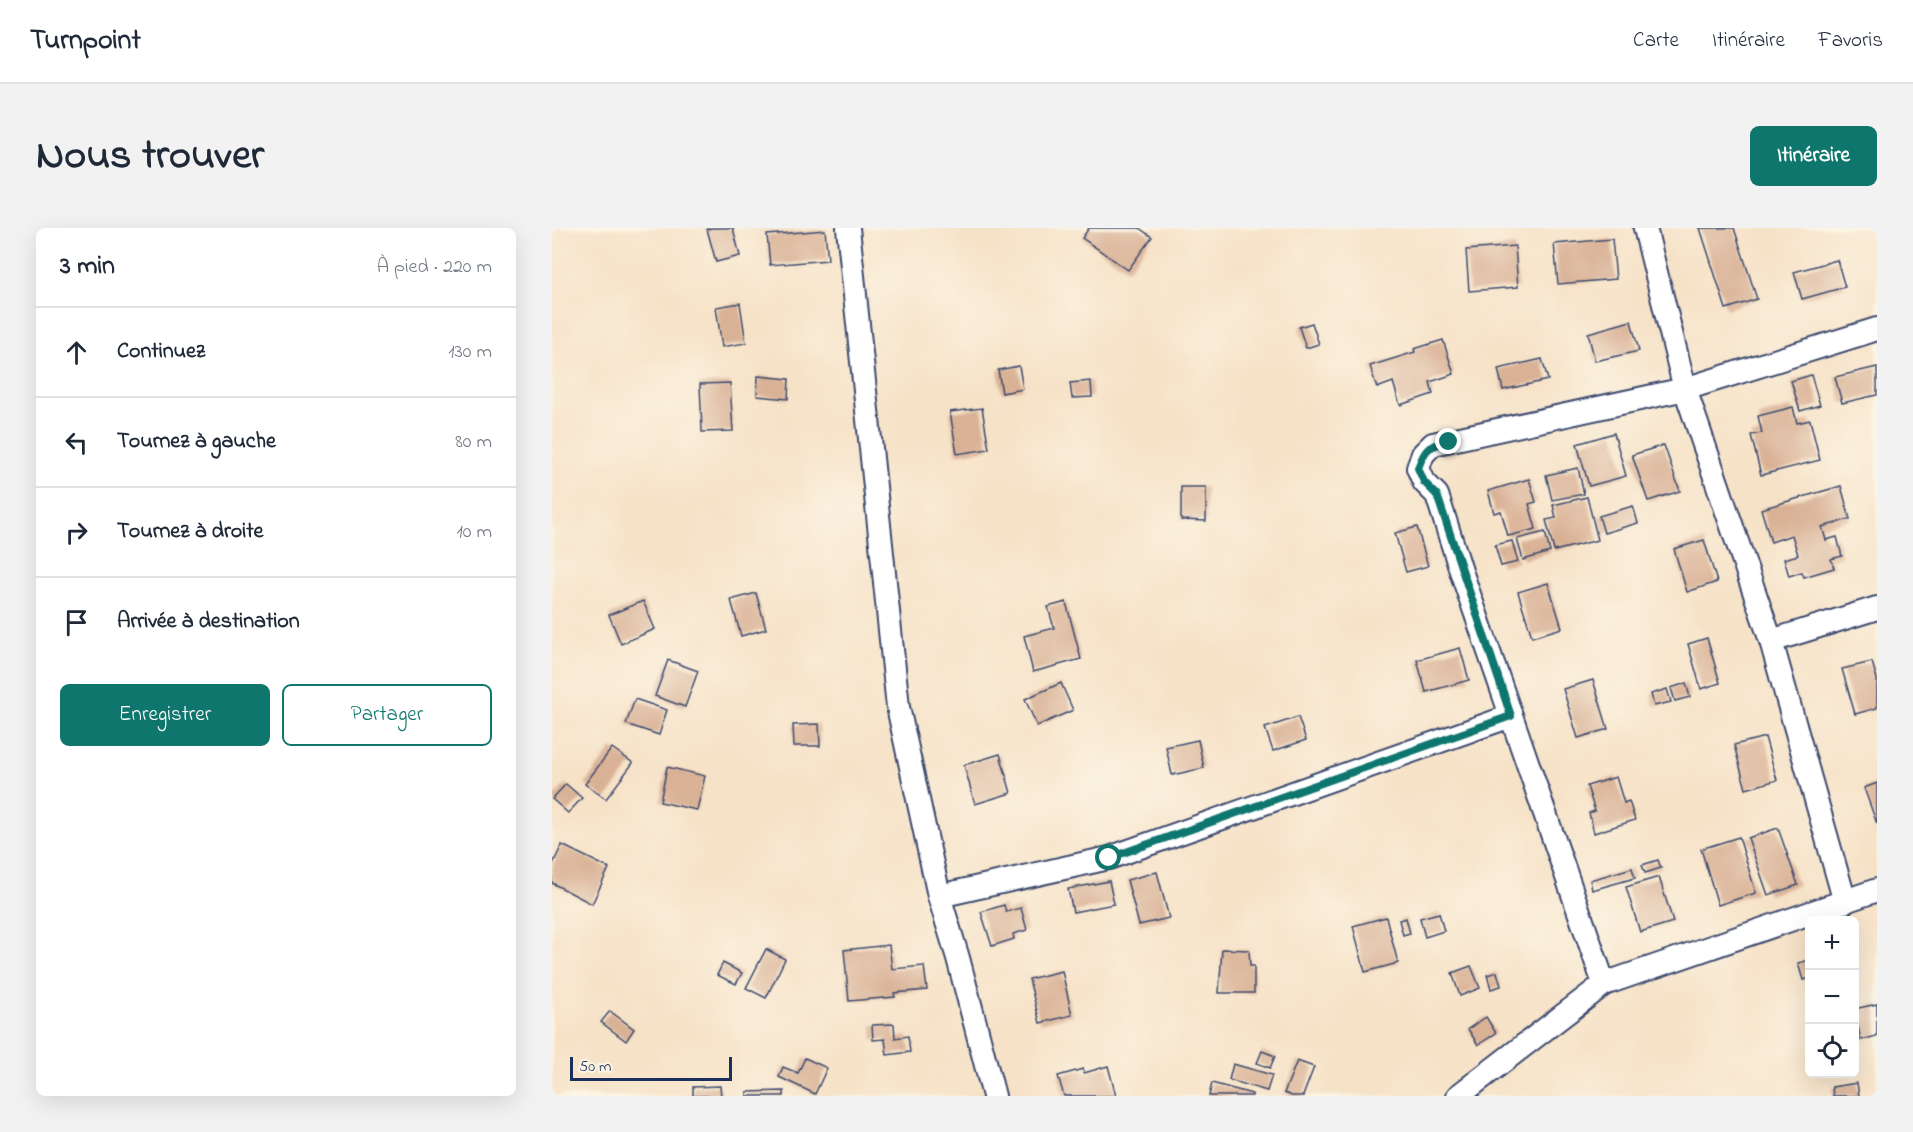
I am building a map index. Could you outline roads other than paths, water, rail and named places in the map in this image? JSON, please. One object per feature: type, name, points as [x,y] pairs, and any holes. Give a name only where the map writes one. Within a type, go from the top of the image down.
[{"type":"street","points":[[848,228],[898,707],[939,896],[958,958],[994,1096]]},
{"type":"street","points":[[1645,228],[1685,389],[1771,640],[1845,902]]},
{"type":"street","points":[[1604,984],[1437,495],[1424,482],[1418,468],[1423,454],[1433,444],[1685,389],[1877,329]]},
{"type":"street","points":[[1771,640],[1877,608]]},
{"type":"street","points":[[939,896],[1109,858],[1511,716]]},
{"type":"street","points":[[1458,1096],[1604,984],[1877,890]]}]
